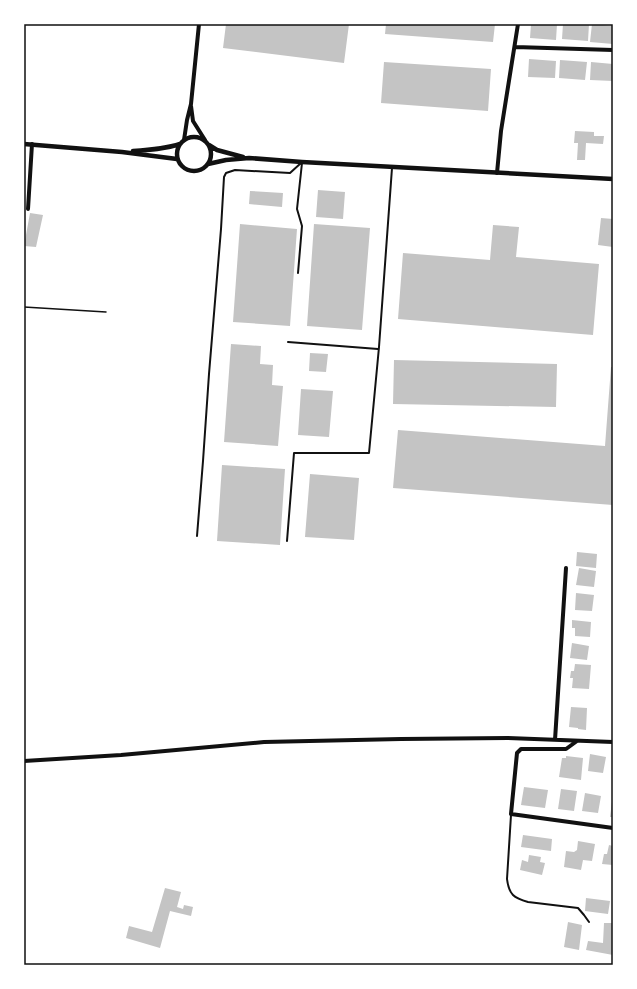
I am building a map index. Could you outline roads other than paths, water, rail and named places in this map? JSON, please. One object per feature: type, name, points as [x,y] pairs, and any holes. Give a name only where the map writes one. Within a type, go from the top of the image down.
[{"type":"street","points":[[184,140],[191,104],[200,24]]},
{"type":"street","points":[[497,173],[501,131],[518,24]]},
{"type":"street","points":[[515,47],[613,50]]},
{"type":"street","points":[[191,104],[194,121],[209,145],[217,150],[249,158]]},
{"type":"street","points":[[205,140],[199,137],[191,137],[184,140],[180,144],[177,152],[178,159],[182,166],[190,171],[198,171],[203,169],[208,164],[211,156],[209,145]]},
{"type":"street","points":[[24,144],[122,152],[178,159]]},
{"type":"street","points":[[28,209],[32,144]]},
{"type":"street","points":[[122,152],[154,150],[180,144]]},
{"type":"street","points":[[208,164],[226,160],[249,158],[613,179]]},
{"type":"street","points":[[555,740],[566,568]]},
{"type":"street","points":[[24,761],[121,755],[264,742],[500,738],[613,742]]},
{"type":"street","points":[[577,741],[566,749],[521,749],[517,753],[512,814],[613,828]]},
{"type":"lane","points":[[298,273],[302,226],[297,209],[302,162]]},
{"type":"lane","points":[[197,536],[224,177],[226,173],[236,170],[290,173],[302,162]]},
{"type":"lane","points":[[287,541],[294,453],[369,453],[393,167]]},
{"type":"lane","points":[[288,342],[378,349]]},
{"type":"lane","points":[[512,814],[507,879],[512,895],[528,902],[578,908],[589,922]]}]
